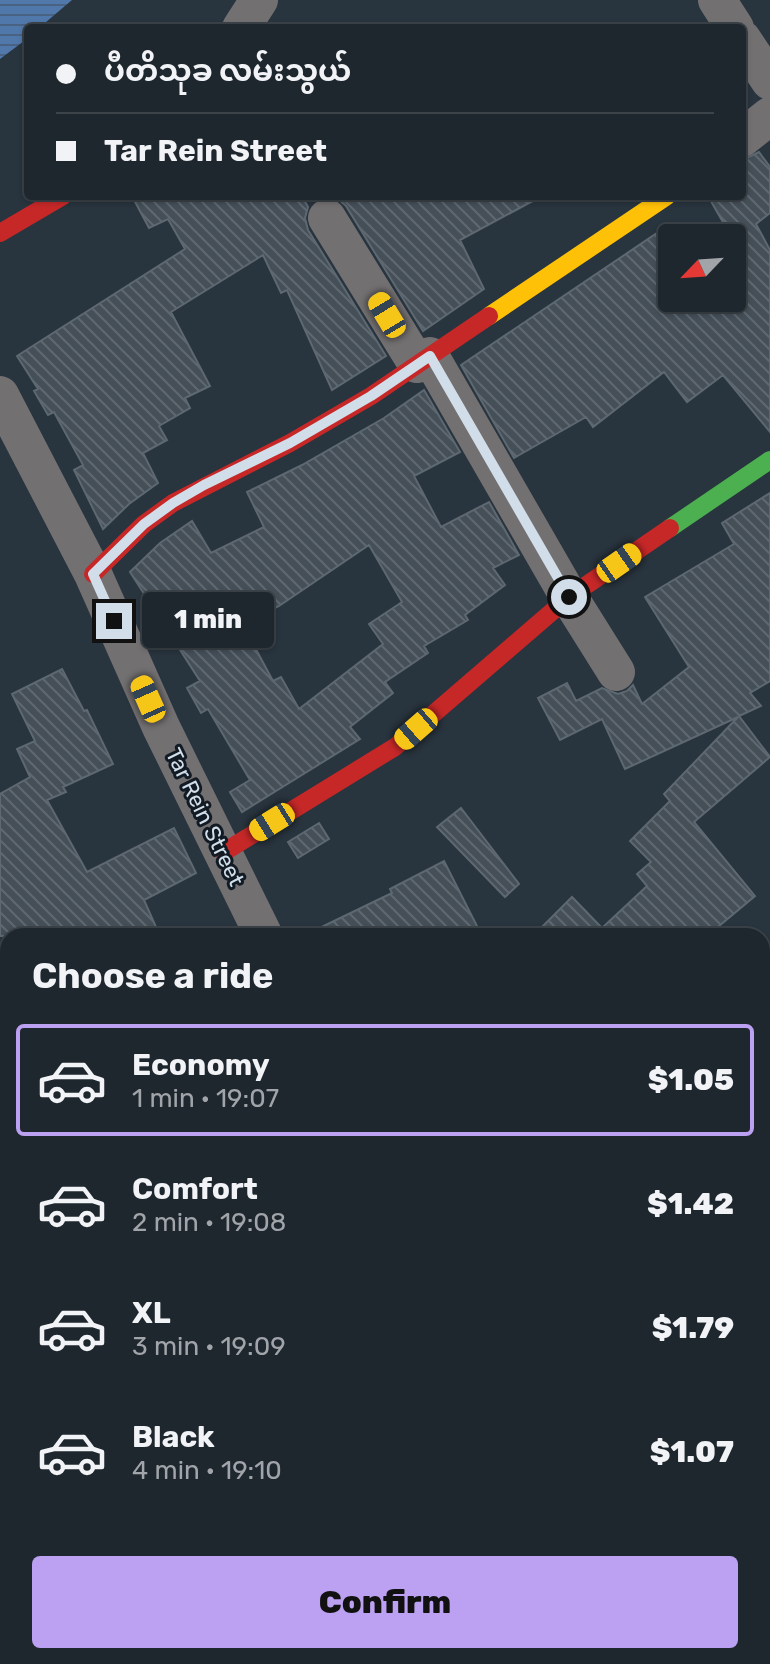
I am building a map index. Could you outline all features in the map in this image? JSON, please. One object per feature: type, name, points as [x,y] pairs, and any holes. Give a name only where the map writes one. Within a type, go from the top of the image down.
[{"type":"street","points":[[244,24],[259,0]]},
{"type":"street","points":[[717,0],[732,24]]},
{"type":"street","points":[[746,45],[770,81]]},
{"type":"street","points":[[746,135],[770,116]]},
{"type":"street","points":[[0,233],[56,200]]},
{"type":"street","points":[[93,574],[144,524],[173,503],[290,443],[371,396],[661,200]]},
{"type":"street","points":[[327,218],[424,360],[616,672]]},
{"type":"street","name":"Tar Rein Street","points":[[0,395],[93,574],[161,727],[260,928]]},
{"type":"street","points":[[224,852],[395,747],[569,597],[770,460]]},
{"type":"water","points":[[0,0],[72,0],[44,24],[24,24],[24,41],[0,59]]},
{"type":"building","points":[[759,152],[770,167],[770,213],[756,224],[770,250],[770,432],[723,375],[687,402],[664,372],[593,427],[586,417],[514,458],[461,365],[658,232],[658,312],[746,312],[746,224],[724,224],[710,200],[746,200],[746,158]]},
{"type":"building","points":[[134,200],[304,200],[308,207],[305,218],[308,230],[386,356],[332,390],[287,290],[281,293],[263,255],[171,312],[210,386],[185,398],[190,408],[159,426],[167,440],[143,453],[158,483],[129,504],[103,529],[74,470],[83,465],[54,412],[48,415],[34,391],[38,389],[17,356],[185,249],[168,219],[149,228]]},
{"type":"building","points":[[339,200],[535,200],[460,240],[484,289],[423,331],[346,206]]},
{"type":"building","points":[[424,390],[460,452],[414,476],[441,527],[489,502],[519,555],[493,568],[505,585],[465,615],[468,620],[424,646],[428,653],[385,682],[393,693],[350,727],[360,739],[242,812],[230,792],[250,780],[208,709],[201,713],[187,688],[200,681],[130,572],[160,543],[192,521],[211,553],[264,527],[247,492],[384,418]],"holes":[[[369,545],[402,602],[369,624],[383,644],[299,709],[281,677],[273,681],[243,625],[279,606]]]},
{"type":"building","points":[[770,493],[770,681],[750,693],[761,706],[739,716],[770,757],[694,822],[755,896],[717,928],[602,928],[647,886],[637,874],[651,862],[630,841],[670,801],[664,794],[738,717],[625,769],[602,719],[560,740],[538,698],[567,683],[576,701],[602,688],[618,694],[633,685],[642,704],[689,667],[645,597],[734,544],[722,523]]},
{"type":"building","points":[[62,669],[84,711],[87,710],[113,764],[63,787],[66,792],[47,800],[87,872],[174,828],[196,873],[144,900],[156,928],[0,928],[0,794],[30,777],[17,749],[35,741],[12,694]]},
{"type":"building","points":[[461,808],[519,884],[505,897],[437,827]]},
{"type":"building","points":[[319,823],[329,839],[298,858],[288,842]]},
{"type":"building","points":[[444,861],[478,928],[320,928],[392,893],[390,889]]},
{"type":"building","points":[[572,897],[602,928],[541,928]]},
{"type":"traffic: fast","points":[[670,528],[770,460]]},
{"type":"traffic: slow","points":[[489,316],[661,200]]},
{"type":"traffic: jam","points":[[0,233],[56,200]]},
{"type":"traffic: jam","points":[[93,574],[144,524],[173,503],[290,443],[371,396],[489,316]]},
{"type":"traffic: jam","points":[[224,852],[395,747],[569,597],[670,528]]},
{"type":"route","points":[[114,621],[93,574],[144,524],[204,485],[290,443],[344,412],[430,356],[569,597]]}]
